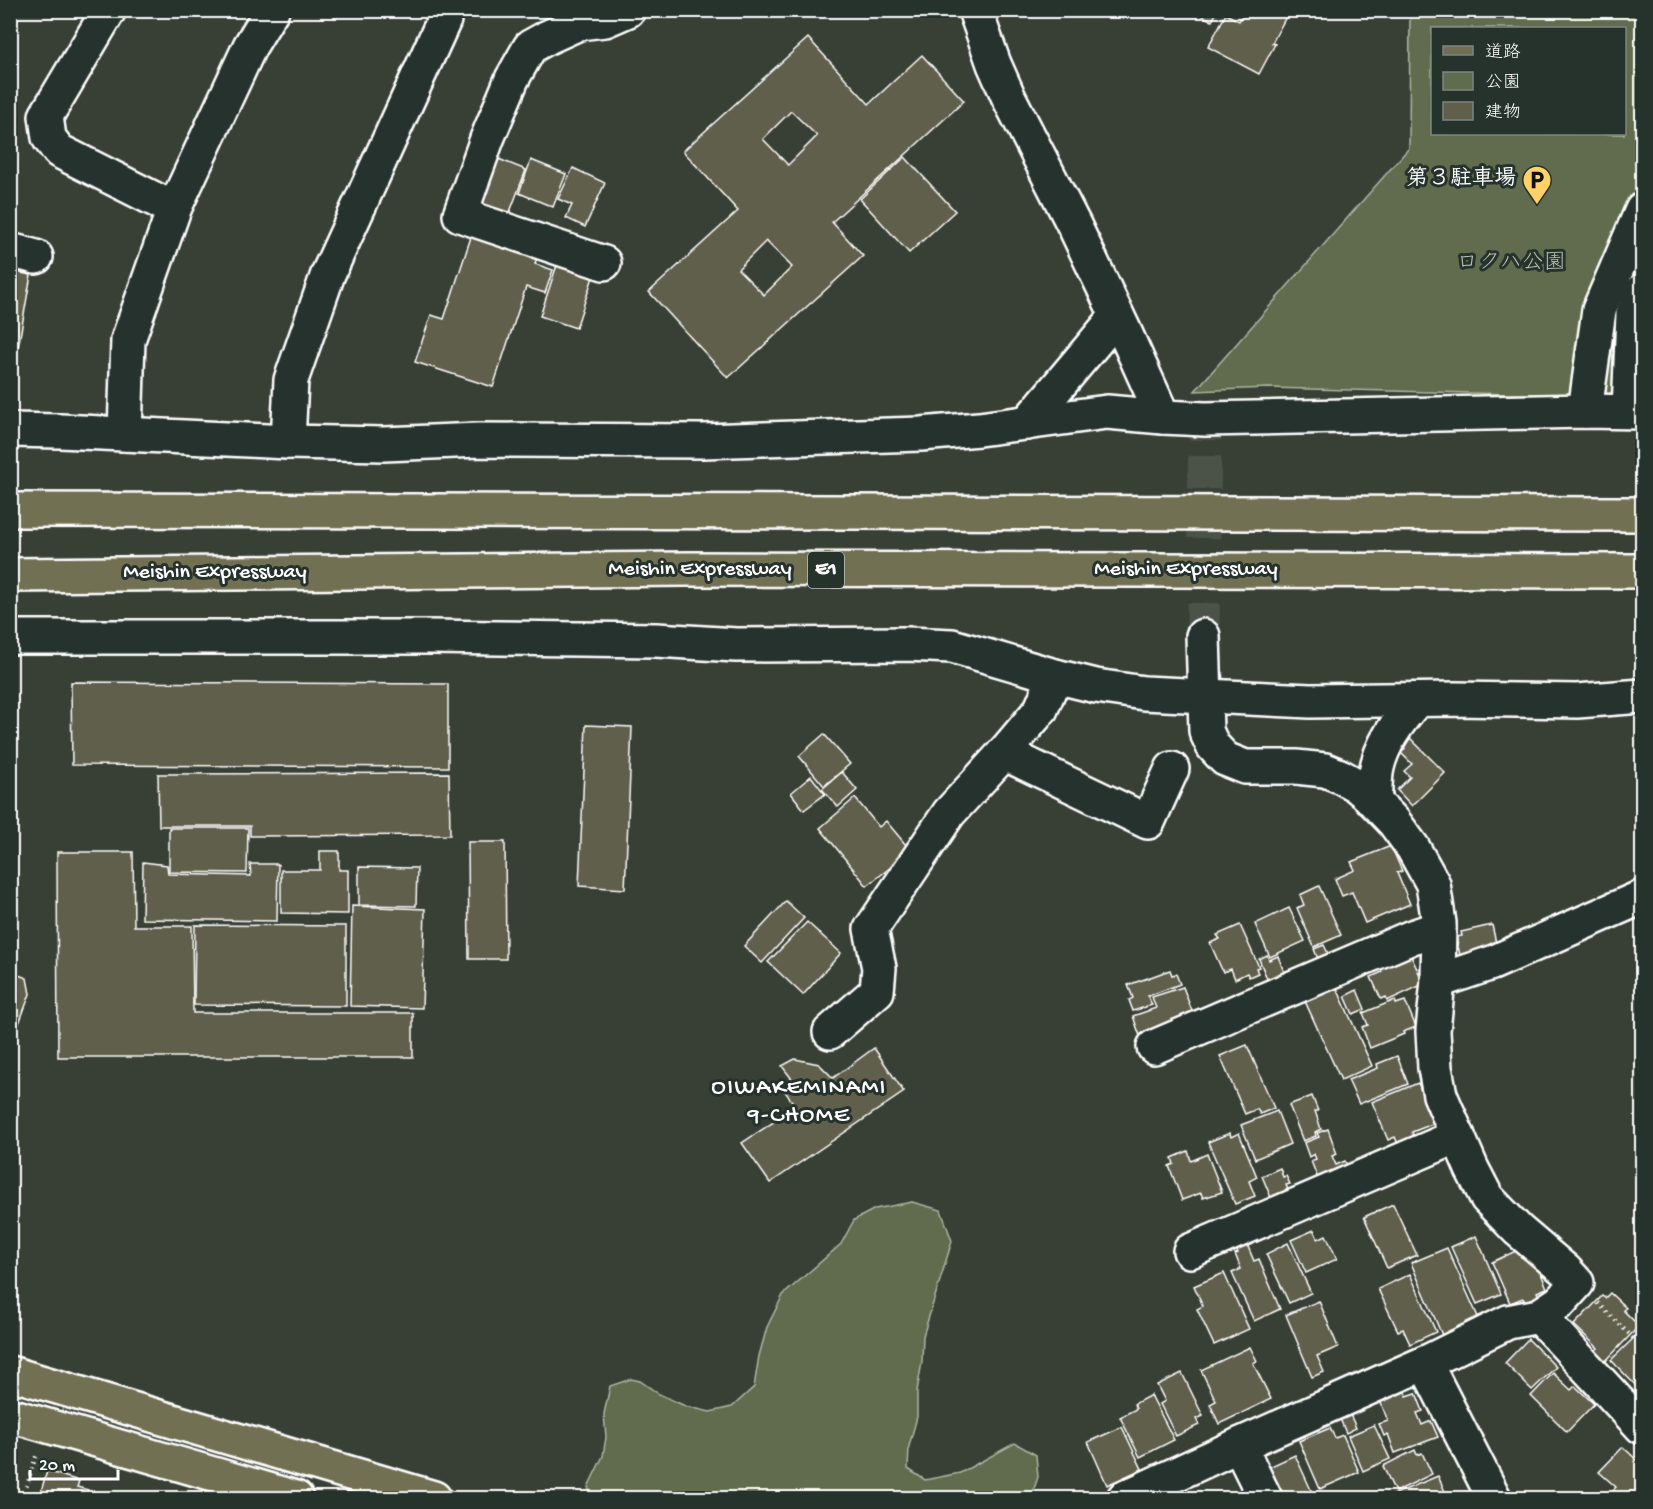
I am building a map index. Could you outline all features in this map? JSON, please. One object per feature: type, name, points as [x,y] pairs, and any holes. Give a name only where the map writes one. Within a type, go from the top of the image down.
[{"type":"main road","points":[[10,510],[1642,514]]},
{"type":"main road","name":"Meishin Expressway","points":[[10,575],[687,569],[1642,572]]},
{"type":"main road","points":[[10,1373],[434,1498]]},
{"type":"main road","points":[[10,1415],[296,1498]]},
{"type":"street","points":[[109,10],[46,116],[50,138],[59,151],[174,209]]},
{"type":"street","points":[[125,434],[128,340],[174,209],[250,46],[272,10]]},
{"type":"street","points":[[288,441],[291,380],[328,274],[444,20],[444,10]]},
{"type":"street","points":[[603,263],[460,215],[487,139],[512,79],[530,47],[548,37],[574,17],[605,20],[628,10]]},
{"type":"street","points":[[975,10],[1009,98],[1075,227],[1162,417]]},
{"type":"street","points":[[1585,411],[1599,310],[1642,210]]},
{"type":"street","points":[[10,430],[384,444],[478,440],[703,441],[921,434],[1107,412],[1217,419],[1636,411],[1633,314],[1642,291]]},
{"type":"street","points":[[1027,423],[1117,316]]},
{"type":"street","points":[[1124,1498],[1239,1444],[1425,1363],[1508,1322],[1539,1316],[1560,1302],[1577,1283],[1518,1230],[1487,1198],[1440,1095],[1435,1068],[1433,1031],[1438,981],[1439,928],[1432,884],[1413,848],[1394,822],[1374,801],[1356,785],[1340,776],[1325,770],[1245,766],[1225,759],[1213,746],[1206,731],[1203,636]]},
{"type":"street","points":[[10,637],[429,637],[656,640],[736,645],[907,644],[952,646],[1055,676],[1096,686],[1144,693],[1310,701],[1577,701],[1642,696]]},
{"type":"street","points":[[830,1032],[877,991],[879,968],[871,929],[949,813],[1041,709],[1055,676]]},
{"type":"street","points":[[1374,801],[1376,770],[1387,741],[1405,713],[1417,700]]},
{"type":"street","points":[[1004,753],[1148,822],[1172,769]]},
{"type":"street","points":[[1438,981],[1492,963],[1642,897]]},
{"type":"street","points":[[1154,1047],[1412,937],[1439,928]]},
{"type":"street","points":[[1191,1251],[1458,1136]]},
{"type":"street","points":[[1539,1316],[1642,1427]]},
{"type":"street","points":[[1425,1363],[1494,1498]]},
{"type":"street","points":[[1239,1444],[1265,1498]]},
{"type":"path","points":[[1577,1283],[1642,1347]]},
{"type":"path","points":[[23,1498],[45,1425]]},
{"type":"green space","name":"ロクハ公園","points":[[1410,11],[1642,11],[1642,397],[1268,388],[1195,391],[1409,148]]},
{"type":"green space","points":[[912,1202],[941,1210],[952,1241],[923,1336],[922,1362],[917,1391],[917,1417],[909,1446],[908,1469],[925,1480],[960,1473],[1015,1443],[1036,1455],[1038,1477],[1031,1498],[592,1498],[588,1487],[603,1456],[606,1437],[604,1414],[610,1386],[631,1379],[640,1381],[659,1394],[685,1406],[710,1412],[732,1407],[754,1387],[767,1327],[783,1295],[841,1244],[854,1220],[875,1209]]},
{"type":"building","points":[[1193,10],[1218,10],[1212,21]]},
{"type":"building","points":[[1245,10],[1283,10],[1288,13],[1259,74],[1208,47],[1226,14],[1239,21]]},
{"type":"building","points":[[808,38],[869,104],[922,55],[964,101],[832,222],[863,256],[728,378],[649,292],[738,211],[683,151]],"holes":[[[791,111],[817,136],[788,165],[763,139]],[[766,241],[792,267],[764,295],[738,269]]]},
{"type":"building","points":[[905,157],[955,211],[909,253],[860,199]]},
{"type":"building","points":[[496,158],[526,170],[508,217],[477,205]]},
{"type":"building","points":[[531,160],[566,174],[553,207],[519,193]]},
{"type":"building","points":[[573,168],[605,183],[585,227],[566,218],[572,205],[558,199]]},
{"type":"building","points":[[474,228],[539,249],[535,264],[553,270],[545,293],[526,287],[493,387],[415,362],[431,315],[444,319]]},
{"type":"building","points":[[558,262],[594,274],[576,328],[540,316]]},
{"type":"building","points":[[10,271],[31,275],[13,376],[10,376]]},
{"type":"building","points":[[71,682],[448,684],[448,767],[72,765]]},
{"type":"building","points":[[586,725],[632,727],[625,889],[579,886]]},
{"type":"building","points":[[824,734],[850,764],[824,786],[799,756]]},
{"type":"building","points":[[1408,736],[1445,773],[1412,806],[1397,790],[1410,777],[1404,771],[1412,764],[1401,753],[1405,749],[1400,744]]},
{"type":"building","points":[[842,772],[857,790],[838,807],[822,789]]},
{"type":"building","points":[[449,773],[450,835],[250,836],[250,826],[159,826],[158,774]]},
{"type":"building","points":[[811,776],[825,794],[804,810],[791,793]]},
{"type":"building","points":[[855,798],[879,827],[886,821],[911,851],[867,886],[820,828]]},
{"type":"building","points":[[169,828],[248,828],[247,873],[169,872]]},
{"type":"building","points":[[468,842],[505,842],[506,959],[469,959]]},
{"type":"building","points":[[1391,846],[1402,871],[1397,873],[1410,904],[1365,923],[1352,892],[1342,896],[1335,879],[1355,870],[1351,862]]},
{"type":"building","points":[[320,851],[339,851],[339,870],[348,870],[348,914],[281,913],[281,870],[320,870]]},
{"type":"building","points":[[57,852],[133,852],[134,926],[192,926],[193,1013],[413,1013],[413,1057],[58,1057]]},
{"type":"building","points":[[143,862],[167,865],[168,874],[251,876],[250,864],[278,864],[277,921],[142,919]]},
{"type":"building","points":[[359,867],[417,868],[416,906],[359,905]]},
{"type":"building","points":[[1319,886],[1341,935],[1314,947],[1297,908],[1304,905],[1300,895]]},
{"type":"building","points":[[786,901],[804,918],[762,963],[744,946]]},
{"type":"building","points":[[352,906],[425,909],[422,1008],[350,1006]]},
{"type":"building","points":[[1289,908],[1305,941],[1270,957],[1255,924]]},
{"type":"building","points":[[807,922],[841,953],[803,995],[768,962]]},
{"type":"building","points":[[195,925],[346,926],[346,1006],[194,1005]]},
{"type":"building","points":[[1240,925],[1259,967],[1256,968],[1258,973],[1249,977],[1247,973],[1235,979],[1231,969],[1223,972],[1210,943],[1220,939],[1217,935]]},
{"type":"building","points":[[1492,925],[1498,952],[1461,960],[1456,937],[1462,936],[1461,932]]},
{"type":"building","points":[[1324,945],[1331,960],[1320,964],[1314,949]]},
{"type":"building","points":[[1410,954],[1424,984],[1387,1001],[1386,997],[1381,999],[1371,977],[1382,972],[1380,967]]},
{"type":"building","points":[[1267,955],[1269,960],[1278,956],[1287,980],[1270,986],[1259,959]]},
{"type":"building","points":[[1170,970],[1172,975],[1176,974],[1180,984],[1148,996],[1152,1005],[1133,1011],[1129,1000],[1133,998],[1128,985]]},
{"type":"building","points":[[10,972],[27,978],[30,994],[18,1026],[10,1023]]},
{"type":"building","points":[[1335,984],[1372,1066],[1341,1080],[1304,999]]},
{"type":"building","points":[[1183,987],[1193,1014],[1152,1029],[1154,1035],[1141,1039],[1133,1016],[1156,1008],[1152,997]]},
{"type":"building","points":[[1357,990],[1365,1009],[1353,1014],[1345,996]]},
{"type":"building","points":[[1395,1000],[1396,1004],[1405,1001],[1416,1027],[1370,1048],[1362,1027],[1368,1025],[1363,1013]]},
{"type":"building","points":[[1247,1045],[1274,1108],[1260,1114],[1257,1109],[1245,1114],[1220,1056]]},
{"type":"building","points":[[874,1048],[904,1092],[770,1183],[742,1143],[796,1107],[784,1090],[795,1083],[782,1066],[795,1059],[819,1064],[833,1078]]},
{"type":"building","points":[[1397,1056],[1408,1084],[1359,1104],[1348,1080],[1378,1068],[1377,1064]]},
{"type":"building","points":[[1418,1083],[1435,1123],[1412,1132],[1414,1137],[1398,1144],[1395,1137],[1388,1140],[1372,1102]]},
{"type":"building","points":[[1312,1096],[1318,1111],[1315,1111],[1321,1129],[1315,1132],[1316,1136],[1303,1141],[1289,1105]]},
{"type":"building","points":[[1277,1111],[1290,1144],[1255,1159],[1241,1125]]},
{"type":"building","points":[[1328,1129],[1337,1154],[1332,1156],[1336,1165],[1345,1161],[1350,1173],[1318,1179],[1311,1161],[1316,1159],[1314,1154],[1309,1157],[1304,1143],[1319,1137],[1317,1133]]},
{"type":"building","points":[[1230,1133],[1231,1137],[1239,1133],[1257,1177],[1249,1181],[1255,1196],[1235,1204],[1208,1142]]},
{"type":"building","points":[[1188,1151],[1191,1161],[1207,1154],[1222,1192],[1203,1198],[1201,1193],[1182,1200],[1169,1166],[1174,1164],[1172,1158]]},
{"type":"building","points":[[1280,1168],[1283,1177],[1286,1176],[1290,1184],[1286,1185],[1291,1197],[1274,1205],[1262,1176]]},
{"type":"building","points":[[1393,1204],[1417,1255],[1387,1268],[1364,1217]]},
{"type":"building","points":[[1314,1230],[1318,1239],[1326,1235],[1337,1259],[1306,1273],[1291,1240]]},
{"type":"building","points":[[1476,1236],[1501,1294],[1477,1304],[1451,1247]]},
{"type":"building","points":[[1246,1242],[1254,1261],[1259,1259],[1280,1309],[1254,1321],[1232,1273],[1241,1269],[1235,1254],[1238,1253],[1235,1246]]},
{"type":"building","points":[[1288,1243],[1311,1293],[1289,1303],[1266,1254]]},
{"type":"building","points":[[1447,1248],[1479,1319],[1442,1335],[1411,1263]]},
{"type":"building","points":[[1518,1250],[1521,1257],[1532,1252],[1547,1288],[1537,1292],[1539,1297],[1525,1303],[1523,1298],[1510,1303],[1492,1262]]},
{"type":"building","points":[[1224,1273],[1249,1329],[1214,1345],[1197,1309],[1203,1306],[1194,1286]]},
{"type":"building","points":[[1410,1274],[1436,1332],[1410,1344],[1403,1329],[1398,1331],[1378,1289]]},
{"type":"building","points":[[1610,1293],[1626,1308],[1623,1310],[1639,1326],[1602,1365],[1591,1355],[1598,1348],[1574,1325],[1602,1296],[1605,1298]]},
{"type":"building","points":[[1319,1301],[1338,1347],[1317,1356],[1324,1372],[1312,1377],[1286,1315]]},
{"type":"building","points":[[1642,1330],[1642,1390],[1641,1391],[1611,1360]]},
{"type":"building","points":[[1528,1339],[1556,1367],[1532,1390],[1505,1363]]},
{"type":"building","points":[[1250,1347],[1257,1361],[1253,1363],[1271,1399],[1219,1424],[1210,1404],[1216,1401],[1201,1370]]},
{"type":"building","points":[[1182,1373],[1203,1416],[1196,1419],[1199,1425],[1176,1436],[1160,1404],[1165,1401],[1157,1385]]},
{"type":"building","points":[[1553,1373],[1571,1390],[1575,1386],[1594,1404],[1567,1432],[1531,1396]]},
{"type":"building","points":[[1405,1388],[1407,1396],[1416,1393],[1423,1411],[1417,1413],[1422,1425],[1431,1421],[1438,1437],[1395,1453],[1388,1434],[1384,1436],[1379,1424],[1388,1421],[1379,1398]]},
{"type":"building","points":[[1151,1395],[1174,1440],[1140,1457],[1120,1417],[1136,1409],[1134,1404]]},
{"type":"building","points":[[1348,1410],[1356,1428],[1346,1433],[1338,1414]]},
{"type":"building","points":[[1374,1425],[1390,1459],[1363,1471],[1348,1436]]},
{"type":"building","points":[[1122,1427],[1142,1469],[1107,1485],[1088,1442]]},
{"type":"building","points":[[1330,1428],[1335,1438],[1343,1435],[1359,1472],[1320,1489],[1299,1441]]},
{"type":"building","points":[[1623,1447],[1642,1465],[1642,1498],[1621,1498],[1613,1490],[1616,1487],[1599,1472]]},
{"type":"building","points":[[1415,1450],[1417,1455],[1422,1453],[1432,1474],[1395,1492],[1383,1466]]},
{"type":"building","points":[[1295,1455],[1312,1492],[1298,1498],[1284,1498],[1269,1467]]},
{"type":"building","points":[[47,1471],[79,1481],[77,1487],[88,1490],[85,1498],[39,1498]]},
{"type":"building","points":[[1438,1476],[1447,1496],[1394,1498],[1392,1495]]},
{"type":"building","points":[[1187,1491],[1191,1498],[1171,1498]]},
{"type":"tunnel","points":[[1203,636],[1205,419]]},
{"type":"place","name":"第３駐車場","points":[[1537,206]]},
{"type":"district","name":"OIWAKEMINAMI 9-CHOME","points":[[799,1102]]}]
